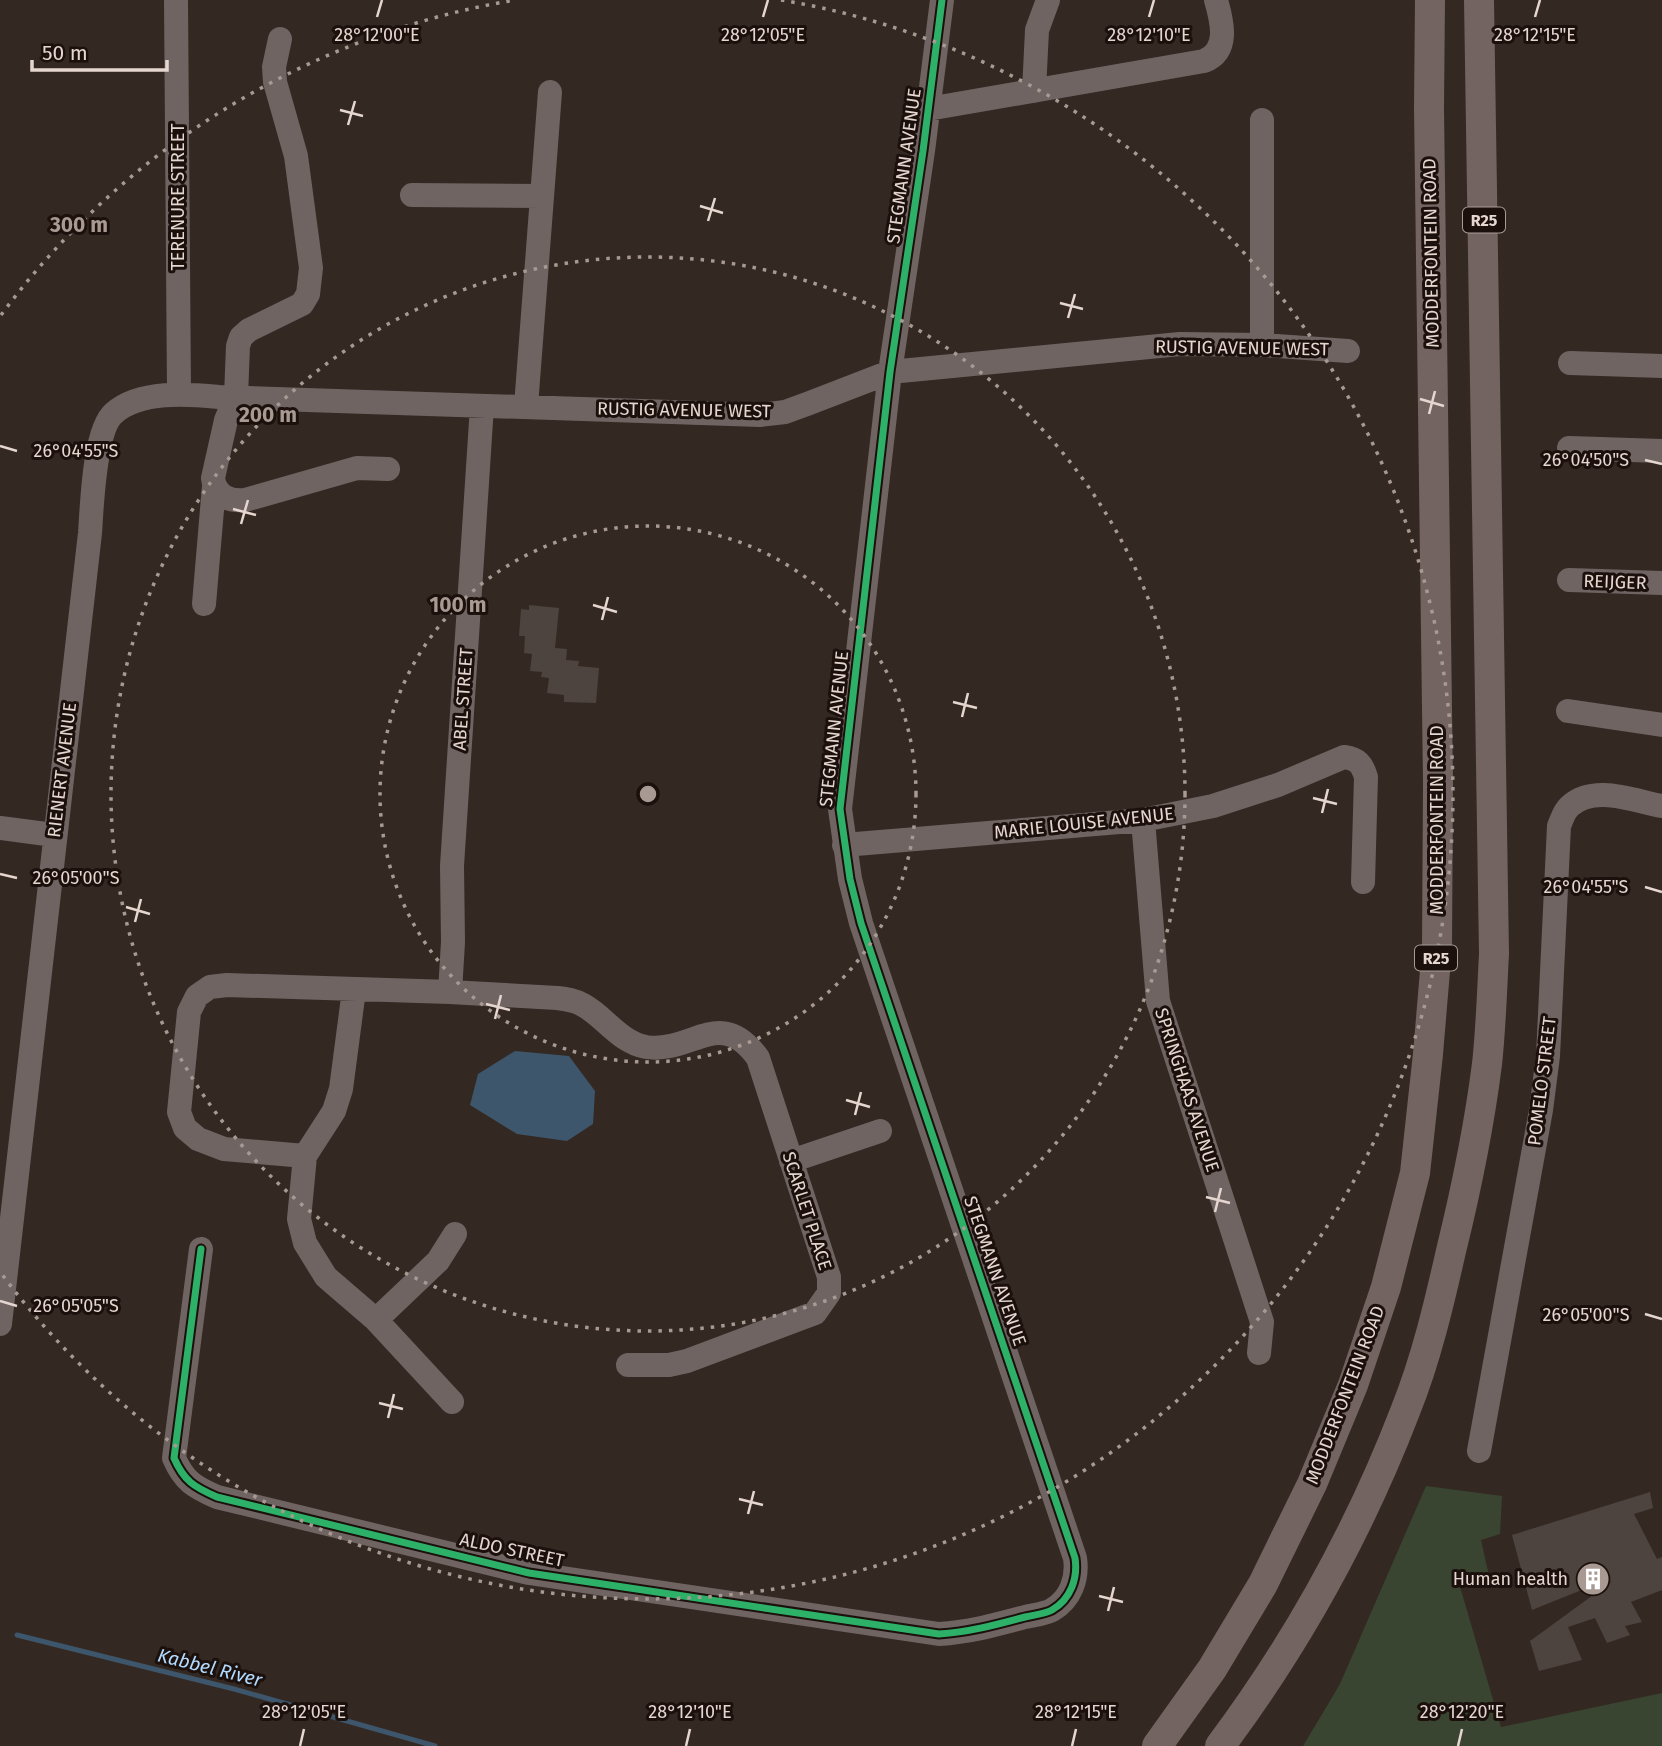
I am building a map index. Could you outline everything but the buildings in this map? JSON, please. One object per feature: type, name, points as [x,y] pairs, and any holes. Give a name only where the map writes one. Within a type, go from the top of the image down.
[{"type":"main road","name":"MODDERFONTEIN ROAD","points":[[1157,1746],[1212,1670],[1263,1584],[1312,1484],[1353,1385],[1386,1287],[1415,1173],[1429,1054],[1437,947],[1438,782],[1429,108],[1430,0]]},
{"type":"main road","name":"R25","points":[[1220,1746],[1257,1697],[1314,1604],[1365,1507],[1407,1407],[1440,1302],[1468,1181],[1487,1064],[1494,954],[1479,0]]},
{"type":"street","name":"TERENURE STREET","points":[[176,0],[179,393]]},
{"type":"street","name":"STEGMANN AVENUE","points":[[942,0],[890,372],[840,809],[844,845],[861,923],[1075,1558],[1077,1571],[1074,1585],[1067,1596]]},
{"type":"street","points":[[1034,91],[1037,30],[1048,0]]},
{"type":"street","points":[[928,109],[1211,58],[1218,51],[1222,40],[1216,0]]},
{"type":"street","points":[[204,604],[213,478],[226,420],[236,396],[239,346],[242,337],[249,330],[302,304],[311,282],[296,156],[275,82],[274,67],[280,39]]},
{"type":"street","points":[[526,406],[550,92]]},
{"type":"street","points":[[1262,120],[1262,345]]},
{"type":"street","points":[[412,195],[542,196]]},
{"type":"street","name":"RUSTIG AVENUE WEST","points":[[179,393],[760,415],[807,404],[890,372],[1159,346],[1262,345],[1348,351]]},
{"type":"street","points":[[1570,363],[1662,366]]},
{"type":"street","name":"RIENERT AVENUE","points":[[0,1324],[94,478],[103,430],[113,413],[132,403],[179,393]]},
{"type":"street","name":"ABEL STREET","points":[[450,992],[453,942],[452,866],[482,406]]},
{"type":"street","points":[[1569,448],[1662,451]]},
{"type":"street","points":[[214,486],[219,494],[228,499],[245,500],[357,468],[388,469]]},
{"type":"street","name":"REIJGER","points":[[1569,580],[1662,583]]},
{"type":"street","points":[[1568,711],[1662,725]]},
{"type":"street","name":"MARIE LOUISE AVENUE","points":[[844,845],[1143,820],[1213,806],[1278,785],[1344,757],[1363,765],[1366,777],[1363,882]]},
{"type":"street","name":"POMELO STREET","points":[[1479,1451],[1541,1110],[1548,1056],[1559,826],[1567,808],[1581,798],[1598,794],[1662,806]]},
{"type":"street","name":"SPRINGHAAS AVENUE","points":[[1143,820],[1158,1001],[1262,1322],[1259,1353]]},
{"type":"street","points":[[0,828],[54,835]]},
{"type":"street","points":[[305,1156],[224,1149],[198,1139],[185,1128],[179,1112],[189,1012],[197,996],[210,987],[228,985],[450,992]]},
{"type":"street","points":[[354,990],[341,1089],[334,1111],[305,1156],[299,1219],[305,1243],[326,1277],[376,1320],[452,1402]]},
{"type":"street","name":"SCARLET PLACE","points":[[450,992],[572,1000],[586,1006],[606,1025],[641,1046],[657,1048],[719,1032],[734,1036],[748,1045],[758,1058],[829,1277],[829,1293],[815,1313],[687,1361],[669,1365],[628,1366]]},
{"type":"street","points":[[792,1161],[880,1131]]},
{"type":"street","points":[[376,1320],[438,1261],[455,1234]]},
{"type":"street","name":"ALDO STREET","points":[[201,1249],[174,1458],[181,1474],[196,1487],[217,1497],[529,1573],[939,1634],[971,1632],[1052,1610],[1067,1596]]},
{"type":"green space","points":[[1426,1486],[1502,1496],[1500,1534],[1481,1540],[1489,1576],[1459,1583],[1501,1727],[1662,1693],[1662,1746],[1303,1746],[1340,1684]]},
{"type":"water","points":[[515,1051],[569,1056],[595,1091],[593,1124],[567,1141],[517,1134],[470,1105],[478,1074]]},
{"type":"waterway","name":"Kabbel River","points":[[17,1635],[234,1689],[435,1746]]},
{"type":"cycle path","points":[[201,1249],[174,1458],[191,1482],[217,1497],[529,1573],[939,1634],[972,1630],[1046,1612],[1059,1605],[1068,1594],[1074,1580],[1075,1558],[861,923],[850,879],[840,809],[890,372],[942,0]]},
{"type":"place","name":"Human health","points":[[1593,1579]]}]
